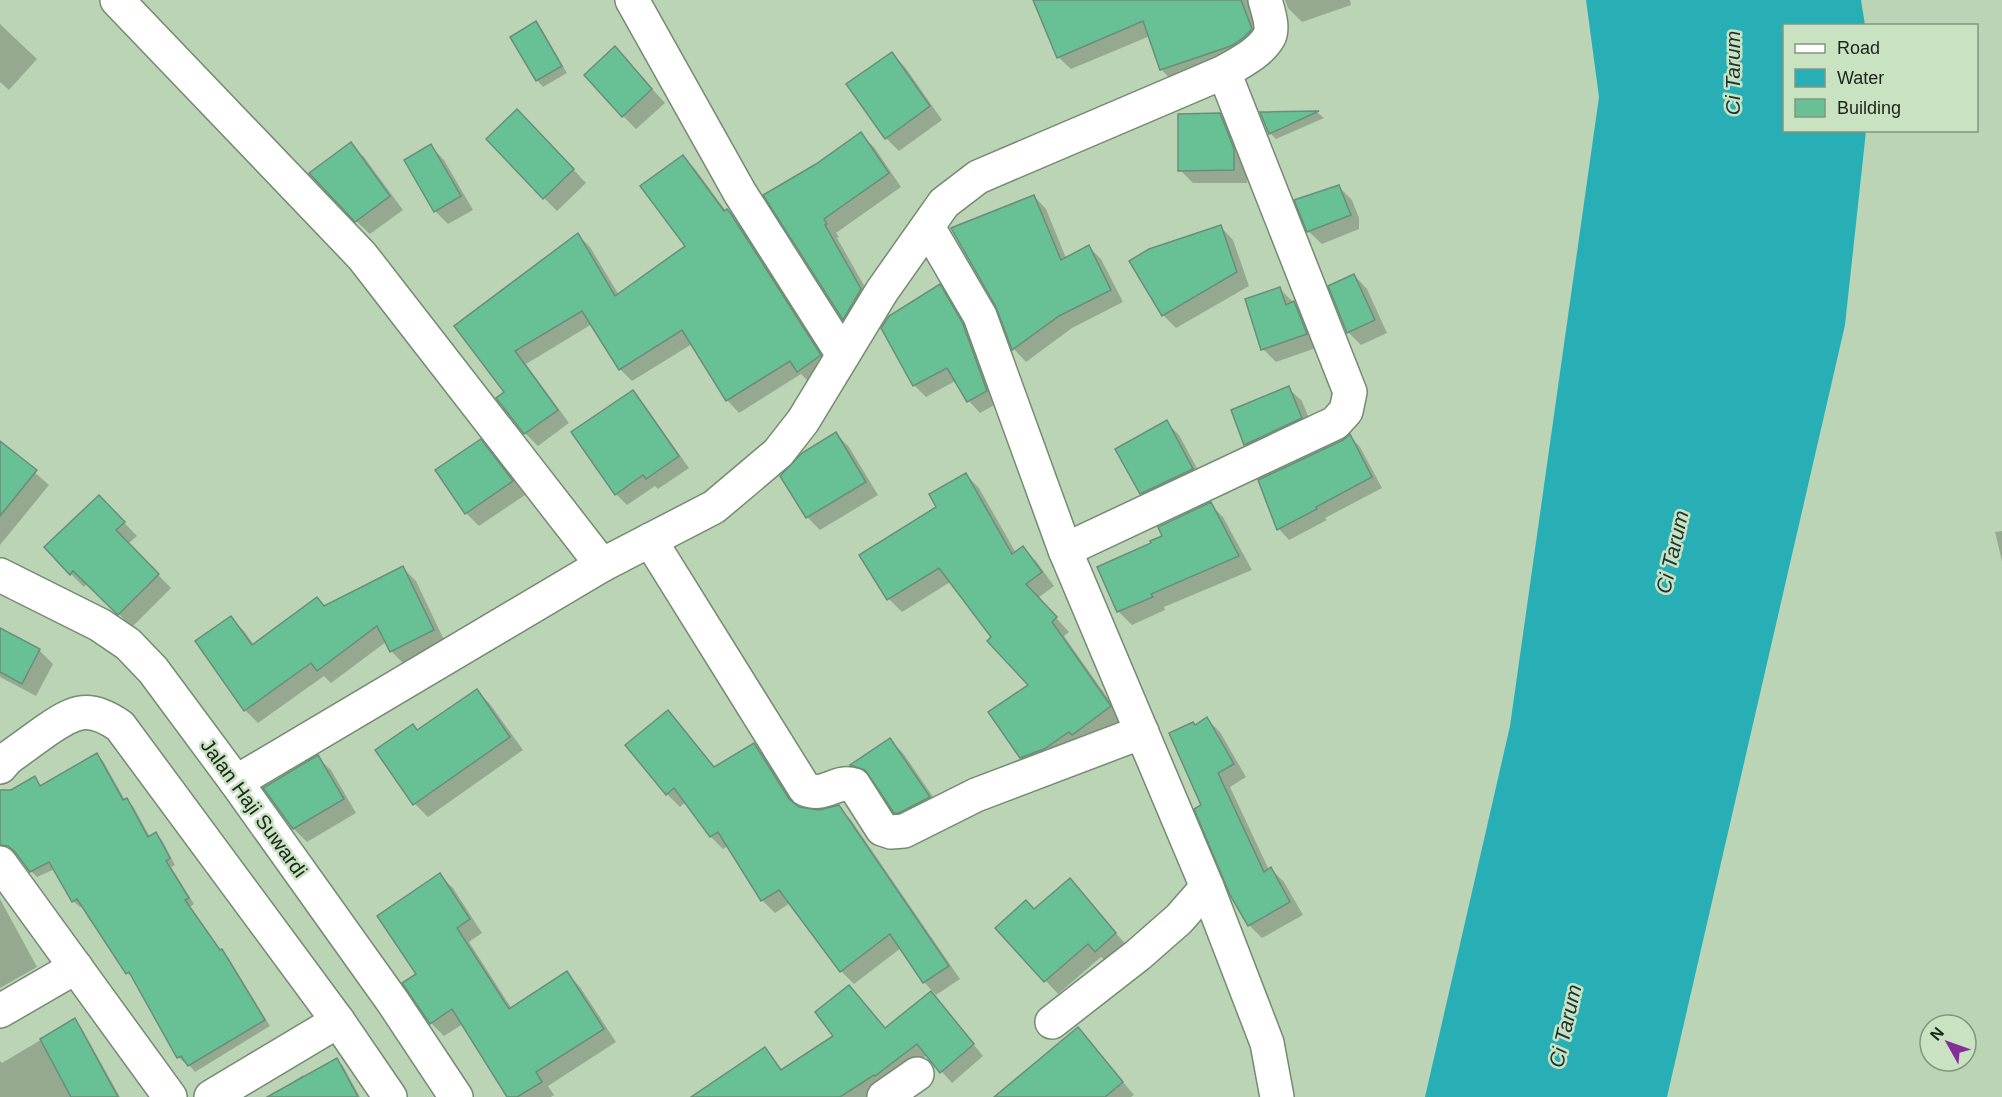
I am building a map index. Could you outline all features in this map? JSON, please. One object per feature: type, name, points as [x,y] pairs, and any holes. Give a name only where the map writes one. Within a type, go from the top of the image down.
[{"type":"street","points":[[117,0],[362,256],[602,565]]},
{"type":"street","points":[[632,0],[740,193],[843,355]]},
{"type":"street","points":[[236,782],[602,565],[714,507],[778,453],[803,421],[882,291],[944,203],[978,177],[1224,72],[1255,52],[1269,36],[1270,20],[1265,0]]},
{"type":"street","points":[[1065,550],[1335,423],[1346,411],[1350,392],[1224,72]]},
{"type":"street","points":[[928,227],[980,316],[1065,550],[1207,887],[1267,1043],[1277,1097]]},
{"type":"street","points":[[650,540],[805,789],[813,793],[822,793],[845,783],[854,785],[882,829],[891,832],[904,831],[975,795],[1142,732]]},
{"type":"street","name":"Jalan Haji Suwardi","points":[[0,575],[100,625],[128,644],[153,670],[393,1002],[456,1097]]},
{"type":"street","points":[[0,767],[8,758],[69,715],[90,712],[107,717],[120,726],[338,1021],[390,1097]]},
{"type":"street","points":[[0,863],[170,1097]]},
{"type":"street","points":[[1052,1022],[1147,948],[1179,919],[1207,887]]},
{"type":"street","points":[[0,1011],[76,967]]},
{"type":"street","points":[[210,1097],[338,1021]]},
{"type":"street","points":[[884,1097],[918,1074]]},
{"type":"water","name":"Ci Tarum","points":[[1586,0],[1861,0],[1865,24],[1783,24],[1783,132],[1866,132],[1845,325],[1667,1097],[1425,1097],[1510,726],[1599,97]]},
{"type":"building","points":[[1033,0],[1241,0],[1252,29],[1231,46],[1160,70],[1143,21],[1057,58]]},
{"type":"building","points":[[536,21],[562,66],[536,81],[510,37]]},
{"type":"building","points":[[615,46],[652,89],[622,117],[584,75]]},
{"type":"building","points":[[892,52],[930,106],[885,139],[846,84]]},
{"type":"building","points":[[517,109],[574,169],[543,199],[486,139]]},
{"type":"building","points":[[1319,111],[1269,134],[1260,112]]},
{"type":"building","points":[[1220,113],[1234,149],[1234,170],[1178,171],[1178,114]]},
{"type":"building","points":[[861,132],[889,173],[824,219],[827,224],[825,225],[861,289],[843,320],[763,195],[816,164]]},
{"type":"building","points":[[351,142],[390,196],[355,222],[309,173]]},
{"type":"building","points":[[431,144],[461,196],[434,212],[404,160]]},
{"type":"building","points":[[683,155],[724,211],[727,209],[731,214],[821,355],[797,372],[790,361],[726,401],[682,330],[619,370],[582,311],[515,351],[558,410],[524,434],[496,398],[504,392],[454,326],[578,233],[615,296],[685,246],[640,186]]},
{"type":"building","points":[[1339,185],[1351,215],[1307,232],[1294,200]]},
{"type":"building","points":[[1034,195],[1061,260],[1089,245],[1111,290],[1059,316],[1012,350],[996,307],[951,228]]},
{"type":"building","points":[[1221,225],[1237,272],[1162,316],[1129,261],[1149,249]]},
{"type":"building","points":[[1354,274],[1375,320],[1347,333],[1328,286]]},
{"type":"building","points":[[940,284],[963,324],[987,391],[967,402],[947,368],[913,386],[881,328],[889,316]]},
{"type":"building","points":[[1280,287],[1286,305],[1294,301],[1307,334],[1261,350],[1245,299]]},
{"type":"building","points":[[1289,386],[1302,418],[1244,445],[1231,410]]},
{"type":"building","points":[[633,390],[679,456],[646,479],[643,475],[615,495],[571,432]]},
{"type":"building","points":[[1167,420],[1193,469],[1140,494],[1115,449]]},
{"type":"building","points":[[836,432],[866,482],[806,518],[780,476],[802,453]]},
{"type":"building","points":[[1350,434],[1372,477],[1277,530],[1258,480],[1343,440]]},
{"type":"building","points":[[481,439],[513,481],[465,514],[435,470]]},
{"type":"building","points":[[0,441],[37,470],[0,516]]},
{"type":"building","points":[[966,473],[1012,554],[1023,546],[1042,572],[1026,584],[1057,617],[1052,622],[1111,706],[1072,735],[1069,732],[1044,749],[1020,758],[988,712],[1028,685],[987,641],[991,637],[939,568],[887,600],[859,555],[936,507],[929,494]]},
{"type":"building","points":[[99,495],[125,522],[116,530],[159,574],[118,615],[73,571],[70,575],[44,547]]},
{"type":"building","points":[[1211,502],[1239,556],[1151,594],[1153,597],[1117,612],[1097,567],[1151,543],[1150,541],[1162,536],[1158,527]]},
{"type":"building","points":[[403,566],[434,630],[390,652],[377,626],[317,671],[311,663],[244,711],[195,641],[231,616],[252,645],[317,597],[324,606]]},
{"type":"building","points":[[0,628],[40,649],[22,684],[0,672]]},
{"type":"building","points":[[477,689],[510,737],[413,805],[375,750],[413,724],[417,730]]},
{"type":"building","points":[[668,710],[714,767],[754,743],[789,799],[799,807],[819,810],[839,805],[949,966],[923,983],[890,934],[840,972],[779,890],[761,901],[718,832],[710,837],[674,788],[666,795],[625,745]]},
{"type":"building","points":[[1207,717],[1234,764],[1218,773],[1264,872],[1271,867],[1290,902],[1248,926],[1230,895],[1194,809],[1201,805],[1169,733],[1193,722],[1195,725]]},
{"type":"building","points":[[890,738],[930,797],[899,813],[894,813],[865,770],[850,765]]},
{"type":"building","points":[[97,753],[123,800],[127,798],[148,837],[156,832],[170,858],[166,861],[189,898],[185,900],[220,950],[222,949],[265,1020],[188,1066],[181,1056],[177,1058],[129,972],[126,974],[77,899],[72,902],[49,862],[30,872],[15,852],[8,846],[0,845],[0,790],[11,790],[35,776],[40,786]]},
{"type":"building","points":[[318,755],[344,799],[293,829],[263,788]]},
{"type":"building","points":[[440,873],[470,919],[457,928],[509,1009],[567,971],[604,1029],[536,1072],[542,1082],[517,1097],[507,1097],[452,1009],[430,1024],[402,983],[416,974],[377,916]]},
{"type":"building","points":[[1070,878],[1116,933],[1095,952],[1088,944],[1044,982],[995,928],[1026,900],[1034,909]]},
{"type":"building","points":[[849,985],[885,1028],[931,991],[974,1044],[940,1073],[917,1044],[875,1076],[840,1097],[691,1097],[765,1047],[781,1070],[833,1036],[815,1012]]},
{"type":"building","points":[[75,1018],[118,1097],[71,1097],[40,1039]]},
{"type":"building","points":[[1078,1027],[1123,1082],[1105,1097],[994,1097]]},
{"type":"building","points":[[337,1058],[358,1097],[267,1097]]}]
